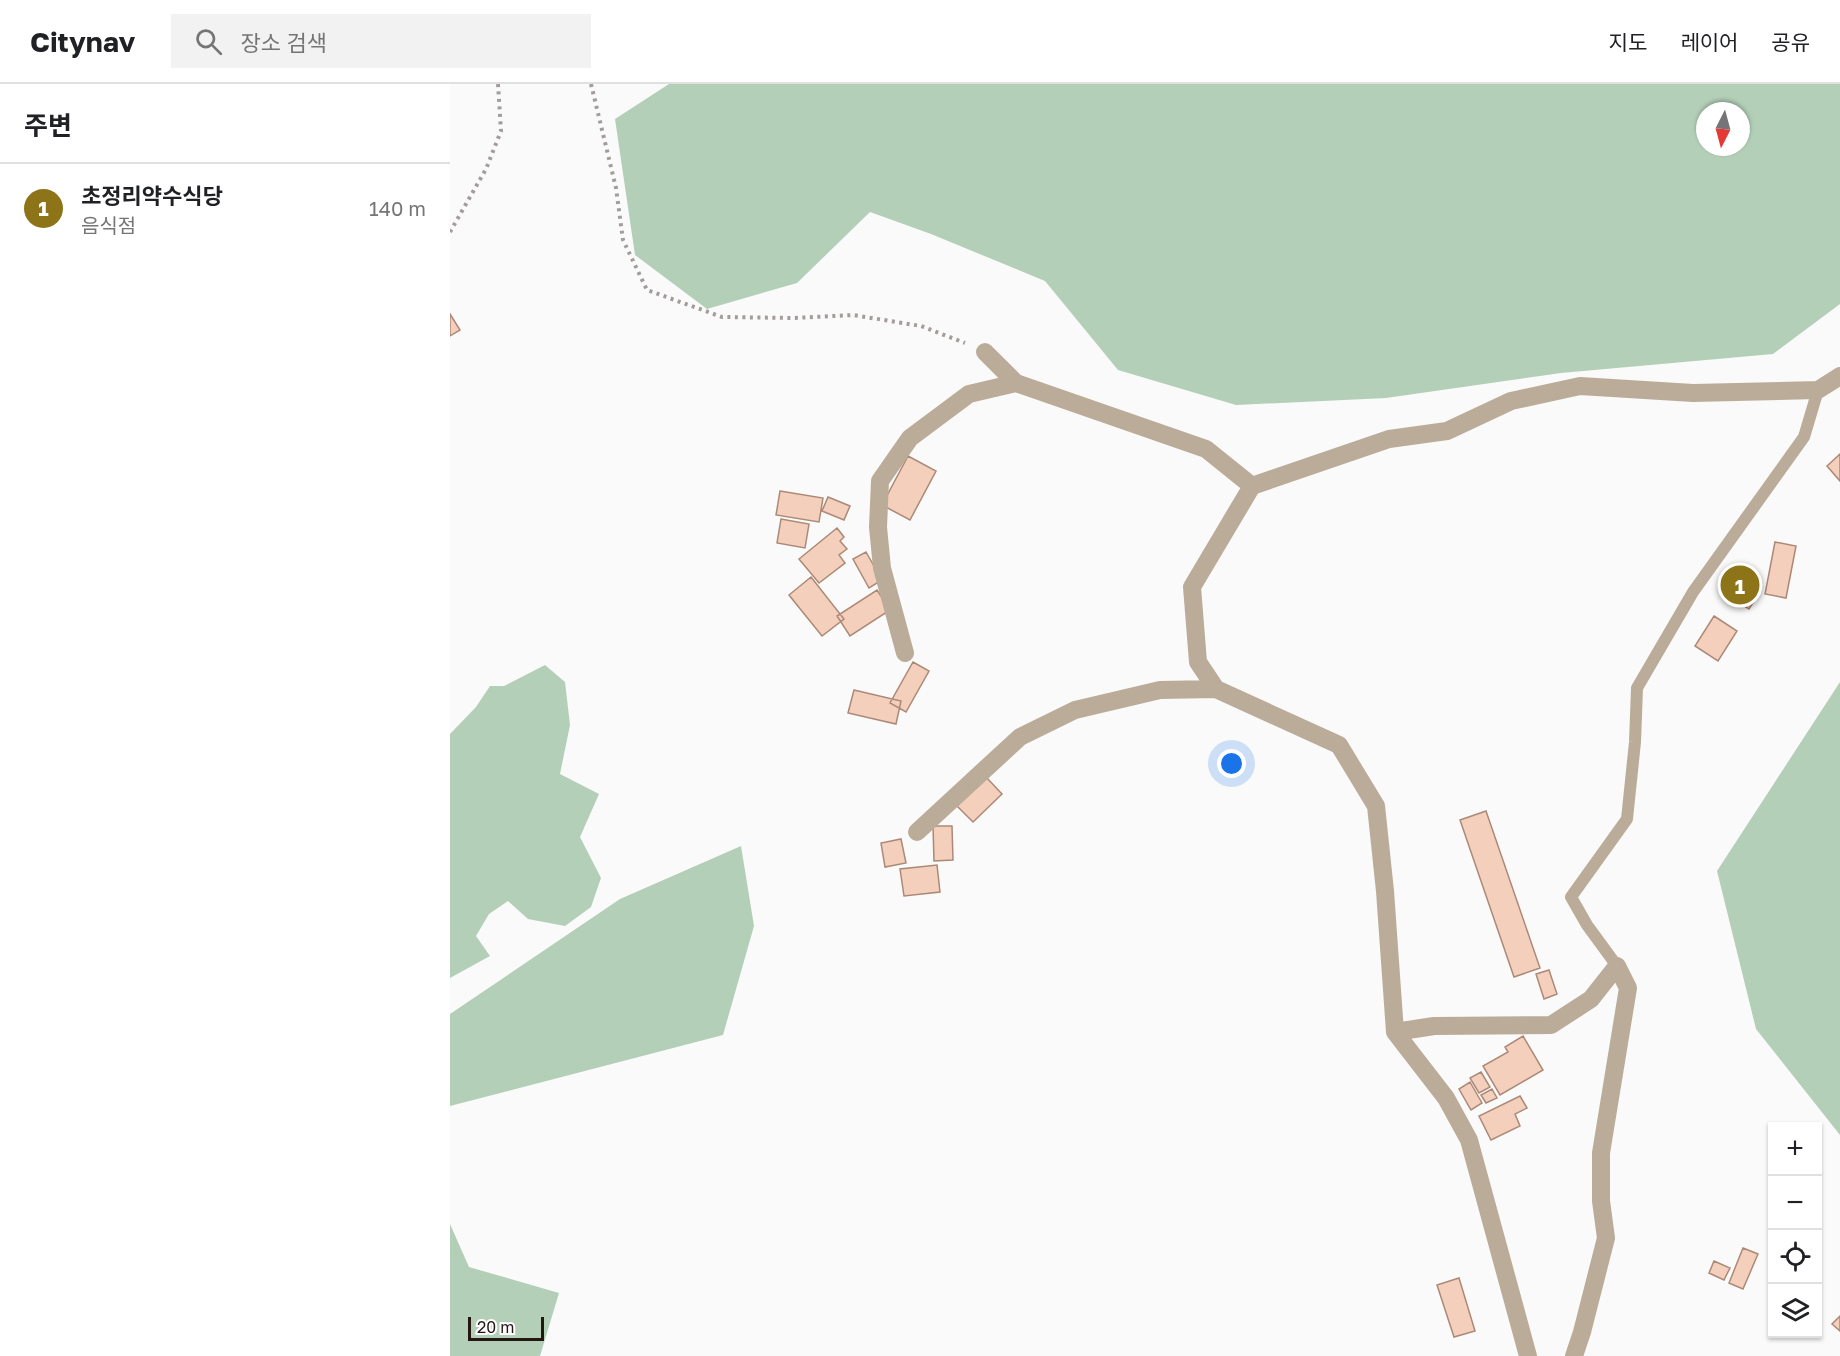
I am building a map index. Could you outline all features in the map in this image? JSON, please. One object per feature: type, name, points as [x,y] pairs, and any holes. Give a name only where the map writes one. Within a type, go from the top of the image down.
[{"type":"street","points":[[985,352],[1016,384],[1206,449],[1252,486]]},
{"type":"street","points":[[1216,689],[1198,662],[1192,586],[1252,486],[1389,439],[1447,430],[1511,401],[1580,386],[1693,393],[1818,390],[1840,376]]},
{"type":"street","points":[[905,653],[882,568],[878,527],[880,481],[910,438],[969,394],[1016,384]]},
{"type":"street","points":[[917,832],[1020,737],[1075,710],[1160,690],[1216,689],[1339,745],[1376,806],[1395,1032],[1446,1098],[1469,1140],[1528,1356]]},
{"type":"street","points":[[1395,1032],[1434,1026],[1551,1025],[1591,999],[1617,966],[1628,988],[1601,1153],[1601,1202],[1606,1238],[1574,1356]]},
{"type":"lane","points":[[1617,966],[1587,925],[1571,897],[1627,819],[1635,742],[1637,688],[1693,592],[1804,437],[1818,390]]},
{"type":"path","points":[[450,232],[486,169],[501,131],[498,84]]},
{"type":"path","points":[[591,84],[616,188],[623,240],[647,290],[722,317],[795,318],[853,315],[921,326],[985,352]]},
{"type":"green space","points":[[669,84],[1840,84],[1840,304],[1773,354],[1561,373],[1386,398],[1236,405],[1118,370],[1045,281],[931,234],[870,212],[797,283],[707,309],[635,255],[615,119]]},
{"type":"green space","points":[[545,665],[565,682],[570,725],[560,774],[599,794],[580,837],[601,878],[591,907],[565,926],[528,919],[508,901],[489,914],[476,936],[490,956],[450,978],[450,734],[476,707],[490,686],[504,686]]},
{"type":"green space","points":[[1840,682],[1840,1135],[1756,1029],[1717,871]]},
{"type":"green space","points":[[741,846],[754,926],[723,1035],[450,1106],[450,1014],[620,899]]},
{"type":"green space","points":[[450,1224],[469,1267],[559,1293],[540,1356],[450,1356]]},
{"type":"building","points":[[450,314],[460,330],[450,336]]},
{"type":"building","points":[[1840,454],[1840,481],[1827,466]]},
{"type":"building","points":[[908,456],[936,471],[910,520],[882,505]]},
{"type":"building","points":[[780,491],[823,498],[819,522],[776,515]]},
{"type":"building","points":[[828,497],[850,506],[844,520],[822,511]]},
{"type":"building","points":[[781,519],[809,524],[805,548],[777,543]]},
{"type":"building","points":[[837,528],[844,537],[840,541],[847,549],[839,555],[845,563],[819,583],[799,559]]},
{"type":"building","points":[[1775,542],[1796,546],[1786,598],[1765,594]]},
{"type":"building","points":[[866,552],[882,580],[869,588],[853,559]]},
{"type":"building","points":[[1737,565],[1760,579],[1751,595],[1756,598],[1749,609],[1720,591]]},
{"type":"building","points":[[811,577],[844,619],[822,636],[789,595]]},
{"type":"building","points":[[877,590],[890,610],[850,636],[837,616]]},
{"type":"building","points":[[1714,616],[1737,631],[1718,661],[1695,646]]},
{"type":"building","points":[[913,662],[929,671],[906,712],[890,703]]},
{"type":"building","points":[[854,690],[901,701],[896,724],[848,713]]},
{"type":"building","points":[[986,777],[1002,794],[973,822],[957,806]]},
{"type":"building","points":[[1486,811],[1540,968],[1514,977],[1460,820]]},
{"type":"building","points":[[933,826],[952,826],[953,860],[934,861]]},
{"type":"building","points":[[901,839],[906,863],[885,867],[881,843]]},
{"type":"building","points":[[937,865],[940,892],[904,896],[900,869]]},
{"type":"building","points":[[1549,970],[1557,994],[1544,999],[1536,974]]},
{"type":"building","points":[[1523,1036],[1543,1070],[1500,1095],[1483,1066],[1508,1052],[1505,1047]]},
{"type":"building","points":[[1481,1072],[1490,1087],[1479,1093],[1470,1078]]},
{"type":"building","points":[[1470,1082],[1482,1103],[1471,1110],[1459,1089]]},
{"type":"building","points":[[1492,1089],[1497,1098],[1486,1103],[1481,1095]]},
{"type":"building","points":[[1520,1096],[1527,1108],[1515,1114],[1520,1126],[1491,1140],[1479,1116]]},
{"type":"building","points":[[1743,1248],[1758,1254],[1743,1289],[1729,1283]]},
{"type":"building","points":[[1714,1261],[1730,1268],[1724,1280],[1709,1273]]},
{"type":"building","points":[[1459,1278],[1475,1331],[1454,1337],[1437,1285]]},
{"type":"building","points":[[1840,1316],[1840,1331],[1832,1324]]},
{"type":"place","name":"초정리약수식당","points":[[1740,585]]}]
